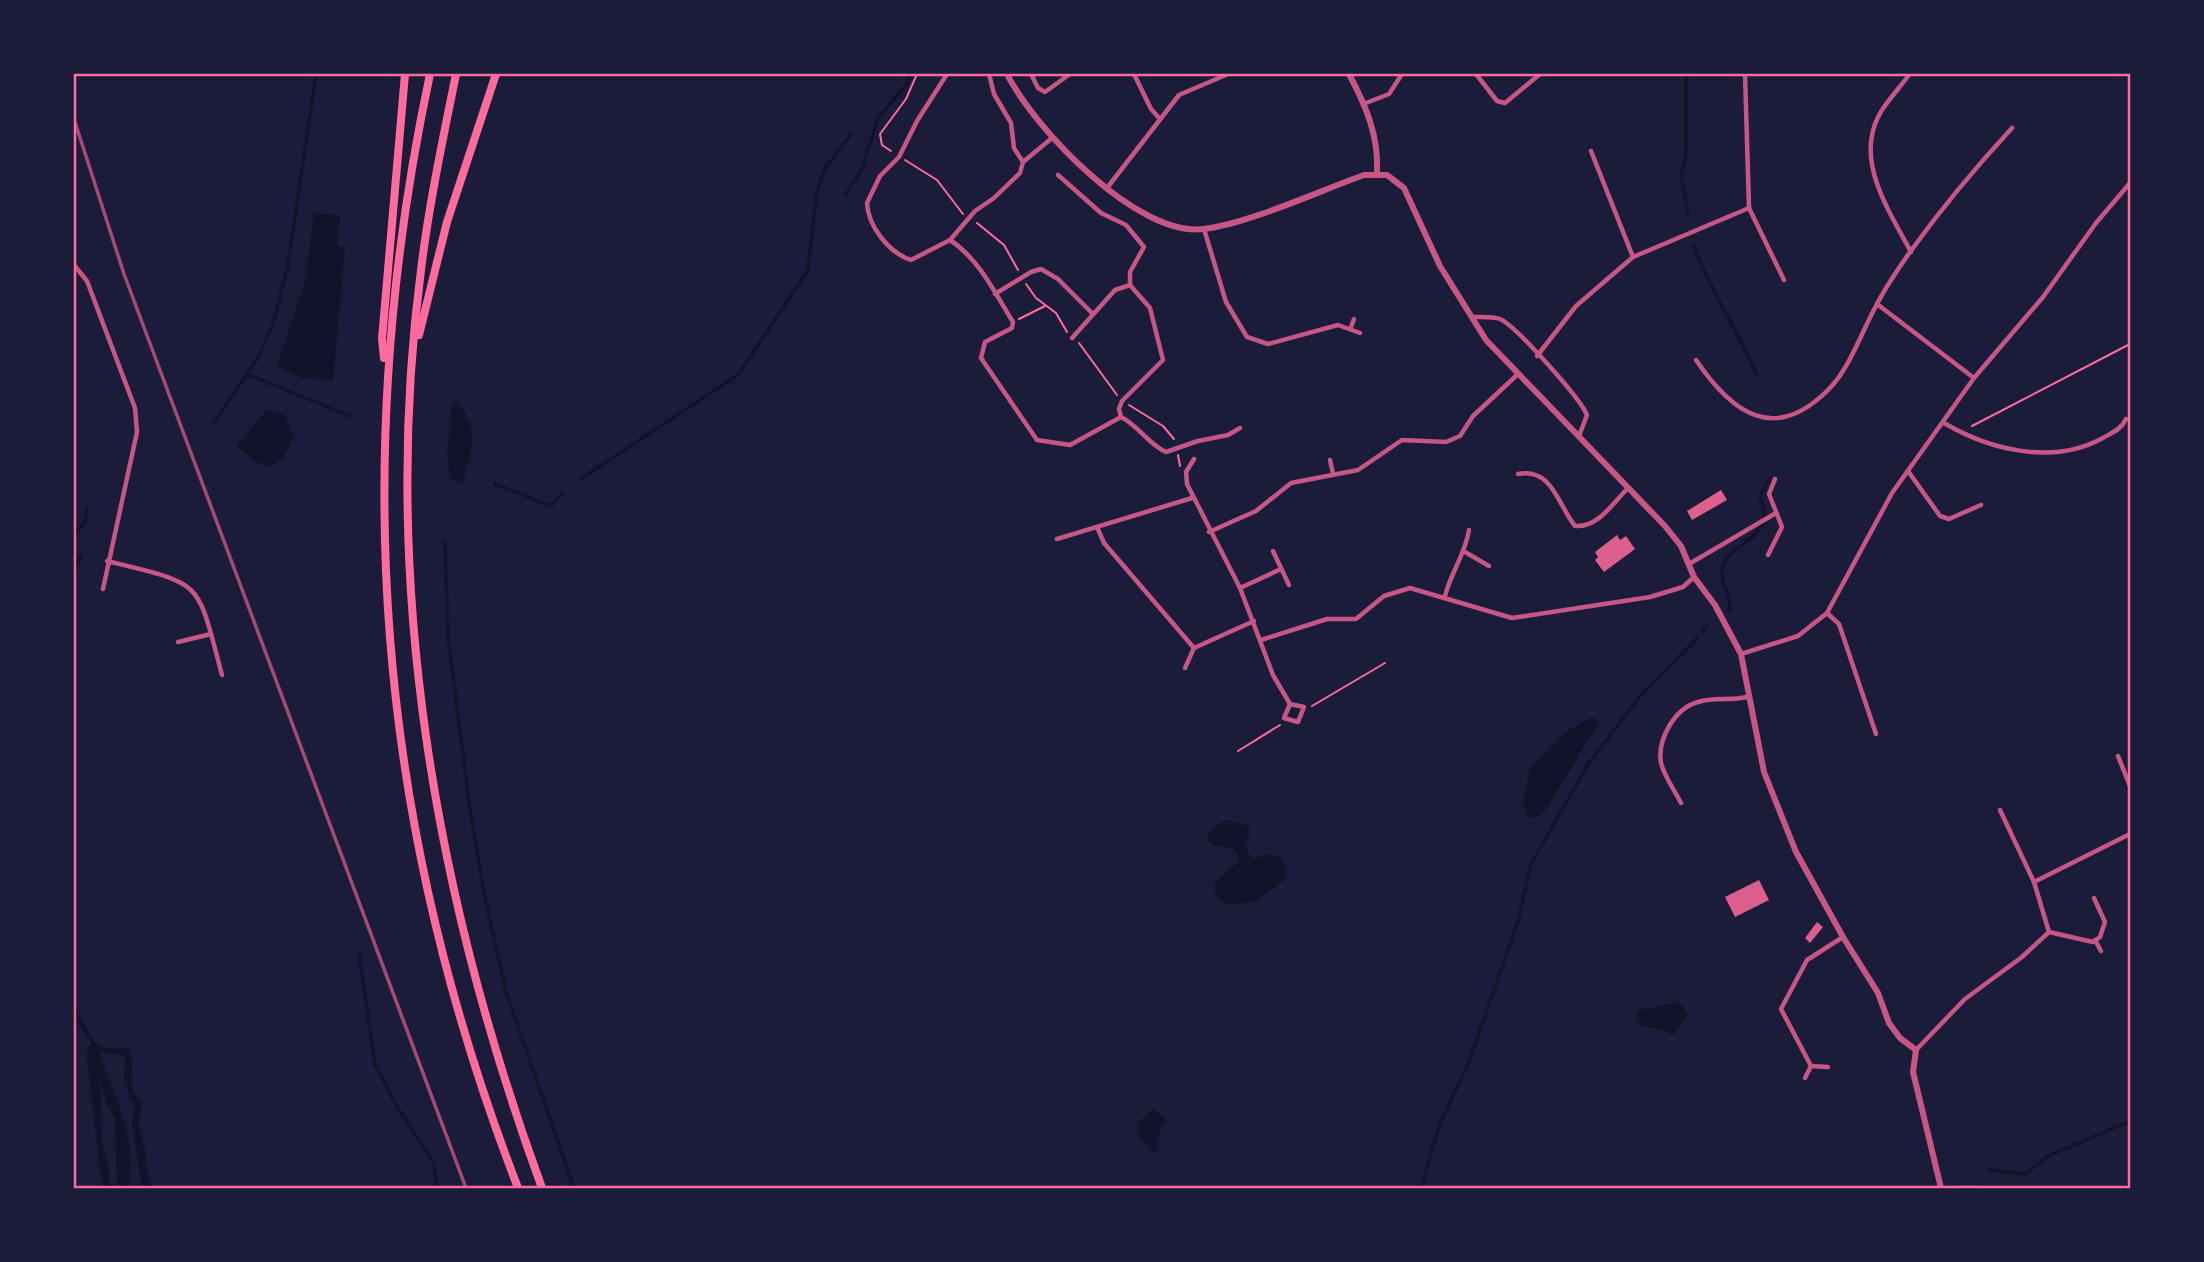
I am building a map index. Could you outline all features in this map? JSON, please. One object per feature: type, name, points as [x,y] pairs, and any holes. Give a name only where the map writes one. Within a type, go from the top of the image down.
[{"type":"highway","points":[[386,375],[382,339],[405,74]]},
{"type":"highway","points":[[430,74],[405,202],[386,375],[383,527],[385,592],[404,773],[425,888],[454,1002],[518,1188]]},
{"type":"highway","points":[[456,74],[421,270],[413,365],[409,545],[422,718],[444,849],[479,998],[542,1188]]},
{"type":"highway","points":[[413,365],[447,222],[496,74]]},
{"type":"street","points":[[947,74],[917,121],[900,157],[880,176],[867,203],[873,221],[898,256],[911,260],[950,240],[975,211],[994,198],[1020,173],[1023,162],[1052,138]]},
{"type":"street","points":[[989,74],[993,93],[1011,123],[1014,148],[1023,162]]},
{"type":"street","points":[[1007,74],[1029,112],[1052,138],[1107,187],[1159,223],[1184,230],[1204,229],[1364,175],[1377,173],[1393,179],[1410,196],[1440,266],[1486,340],[1674,537],[1694,577],[1715,605],[1741,654],[1747,697],[1764,772],[1783,824],[1843,937],[1878,993],[1889,1023],[1900,1038],[1916,1051]]},
{"type":"street","points":[[1031,74],[1038,88],[1045,92],[1070,74]]},
{"type":"street","points":[[1134,74],[1151,109],[1159,118]]},
{"type":"street","points":[[1107,187],[1153,132],[1159,118],[1179,95],[1228,74]]},
{"type":"street","points":[[1349,74],[1366,103],[1378,148],[1377,173]]},
{"type":"street","points":[[1366,103],[1389,94],[1402,74]]},
{"type":"street","points":[[1476,74],[1497,102],[1505,103],[1540,74]]},
{"type":"street","points":[[1745,74],[1749,208],[1784,280]]},
{"type":"street","points":[[1909,75],[1881,112],[1870,139],[1870,164],[1883,201],[1911,251]]},
{"type":"street","points":[[1696,360],[1738,410],[1765,418],[1797,414],[1830,389],[1851,356],[1877,304],[1911,251],[2012,128]]},
{"type":"street","points":[[1591,151],[1633,257]]},
{"type":"street","points":[[1058,174],[1101,212],[1126,225],[1144,247],[1130,272],[1130,285],[1150,307],[1163,360],[1122,401],[1119,409],[1121,417],[1139,428],[1155,447],[1166,452],[1198,441],[1228,435],[1240,428]]},
{"type":"street","points":[[1741,654],[1798,636],[1827,613],[1892,494],[1908,471],[1974,378],[2035,306],[2130,183]]},
{"type":"street","points":[[1537,356],[1576,306],[1633,257],[1749,208]]},
{"type":"street","points":[[1204,229],[1226,302],[1248,337],[1268,344],[1338,325],[1351,327],[1360,333]]},
{"type":"street","points":[[950,240],[965,249],[978,264],[1013,322],[1012,328],[985,342],[981,358],[1037,440],[1070,445],[1121,417]]},
{"type":"street","points":[[74,265],[93,295],[135,408],[136,447],[107,561],[103,589]]},
{"type":"street","points":[[995,294],[1031,272],[1041,269],[1058,279],[1093,314]]},
{"type":"street","points":[[1072,338],[1115,290],[1130,285]]},
{"type":"street","points":[[1877,304],[1974,378]]},
{"type":"street","points":[[1473,317],[1498,318],[1509,325],[1582,403],[1587,415],[1578,437]]},
{"type":"street","points":[[1351,327],[1354,319]]},
{"type":"street","points":[[1209,532],[1256,511],[1284,486],[1358,470],[1402,440],[1447,442],[1460,436],[1473,416],[1517,375]]},
{"type":"street","points":[[1944,423],[1964,435],[2034,453],[2059,454],[2086,447],[2123,426],[2126,419]]},
{"type":"street","points":[[1194,458],[1185,472],[1192,498],[1209,532],[1220,545],[1240,588],[1273,675],[1290,704],[1304,707],[1298,722],[1284,718],[1290,704]]},
{"type":"street","points":[[1331,460],[1333,474]]},
{"type":"street","points":[[1908,471],[1940,516],[1949,519],[1981,505]]},
{"type":"street","points":[[1518,474],[1530,472],[1545,478],[1575,526],[1587,527],[1595,522],[1628,488]]},
{"type":"street","points":[[1768,555],[1782,527],[1769,494],[1776,479]]},
{"type":"street","points":[[1056,539],[1192,498]]},
{"type":"street","points":[[1688,565],[1776,513]]},
{"type":"street","points":[[1097,527],[1104,543],[1194,648]]},
{"type":"street","points":[[1445,596],[1451,574],[1465,552],[1469,530]]},
{"type":"street","points":[[1273,551],[1289,585]]},
{"type":"street","points":[[1465,552],[1489,566]]},
{"type":"street","points":[[107,561],[178,578],[187,584],[203,606],[222,675]]},
{"type":"street","points":[[1240,588],[1281,569]]},
{"type":"street","points":[[1261,640],[1327,619],[1350,620],[1360,616],[1384,596],[1410,588],[1445,596],[1464,605],[1512,618],[1650,597],[1684,587],[1694,577]]},
{"type":"street","points":[[1827,613],[1839,624],[1876,734]]},
{"type":"street","points":[[1185,668],[1194,648],[1254,621]]},
{"type":"street","points":[[178,642],[211,634]]},
{"type":"street","points":[[1681,803],[1662,766],[1660,750],[1676,715],[1683,708],[1700,701],[1747,697]]},
{"type":"street","points":[[2118,756],[2130,786]]},
{"type":"street","points":[[2000,810],[2034,882],[2049,932]]},
{"type":"street","points":[[2034,882],[2130,834]]},
{"type":"street","points":[[2094,898],[2105,922],[2105,928],[2095,940]]},
{"type":"street","points":[[2049,932],[2095,940]]},
{"type":"street","points":[[1941,1188],[1913,1072],[1916,1051],[1928,1034],[1965,999],[2022,957],[2049,932]]},
{"type":"street","points":[[1811,1066],[1781,1009],[1807,960],[1843,937]]},
{"type":"street","points":[[2095,940],[2101,951]]},
{"type":"street","points":[[1811,1066],[1828,1067]]},
{"type":"street","points":[[1805,1078],[1811,1066]]},
{"type":"street","points":[[1958,1188],[1979,1188]]},
{"type":"path","points":[[891,151],[882,145],[880,134],[906,99],[918,74]]},
{"type":"path","points":[[903,159],[937,180],[965,217]]},
{"type":"path","points":[[972,221],[1004,245],[1020,274]]},
{"type":"path","points":[[1023,281],[1056,313],[1072,338],[1095,362],[1122,401],[1163,426],[1171,434],[1185,472]]},
{"type":"path","points":[[1013,322],[1045,305]]},
{"type":"path","points":[[1964,435],[1968,428],[2130,344]]},
{"type":"path","points":[[1304,707],[1315,706],[1385,663]]},
{"type":"path","points":[[1238,751],[1279,726],[1284,718]]},
{"type":"shaded area","points":[[314,213],[340,216],[337,245],[345,247],[333,381],[302,378],[277,366],[305,281]]},
{"type":"shaded area","points":[[456,400],[472,431],[463,484],[450,479],[447,454],[452,406]]},
{"type":"shaded area","points":[[267,410],[285,415],[294,436],[284,457],[269,467],[255,461],[237,446]]},
{"type":"shaded area","points":[[1593,717],[1598,724],[1545,811],[1533,818],[1527,816],[1523,801],[1530,768],[1565,732]]},
{"type":"shaded area","points":[[1227,820],[1248,826],[1250,833],[1245,846],[1252,859],[1271,854],[1281,858],[1286,870],[1284,880],[1256,901],[1231,905],[1216,894],[1214,883],[1236,864],[1238,856],[1232,848],[1212,845],[1207,837],[1215,826]]},
{"type":"shaded area","points":[[1675,1003],[1684,1007],[1688,1015],[1673,1035],[1643,1026],[1635,1020],[1640,1010]]},
{"type":"shaded area","points":[[93,1042],[106,1048],[130,1048],[133,1092],[141,1100],[139,1128],[145,1148],[150,1188],[142,1188],[132,1123],[134,1105],[124,1083],[125,1056],[101,1052],[99,1055],[128,1135],[131,1169],[130,1188],[117,1188],[115,1119],[106,1103],[100,1078],[102,1141],[109,1168],[109,1188],[102,1188],[86,1051]]},
{"type":"shaded area","points":[[1153,1109],[1166,1119],[1157,1139],[1157,1151],[1152,1152],[1139,1135],[1138,1122]]},
{"type":"building","points":[[1721,490],[1727,500],[1692,520],[1687,511]]},
{"type":"building","points":[[1617,535],[1620,540],[1626,536],[1635,549],[1604,572],[1595,560],[1598,557],[1595,552]]},
{"type":"building","points":[[1759,880],[1769,900],[1735,917],[1725,897]]},
{"type":"building","points":[[1817,922],[1823,927],[1810,943],[1805,938]]},
{"type":"waterway","points":[[213,424],[256,361],[273,325],[288,265],[316,74]]},
{"type":"waterway","points":[[846,194],[861,171],[878,118],[906,85],[911,74]]},
{"type":"waterway","points":[[1686,74],[1686,155],[1681,176],[1688,213]]},
{"type":"waterway","points":[[582,478],[739,374],[808,270],[816,198],[823,172],[850,135]]},
{"type":"waterway","points":[[1694,247],[1757,376]]},
{"type":"waterway","points":[[247,374],[350,416]]},
{"type":"waterway","points":[[1729,610],[1729,599],[1722,578],[1723,567],[1732,553],[1760,529],[1764,512],[1760,496],[1769,479]]},
{"type":"waterway","points":[[495,484],[551,506],[562,494]]},
{"type":"waterway","points":[[74,535],[85,522],[87,508]]},
{"type":"waterway","points":[[445,542],[448,636],[470,809],[485,898],[506,992],[574,1188]]},
{"type":"waterway","points":[[74,568],[81,557]]},
{"type":"waterway","points":[[1703,631],[1708,626]]},
{"type":"waterway","points":[[1421,1188],[1440,1123],[1469,1062],[1518,921],[1531,864],[1589,763],[1641,695],[1697,638]]},
{"type":"waterway","points":[[359,953],[375,1064],[396,1105],[434,1163],[437,1188]]},
{"type":"waterway","points":[[74,1011],[92,1041]]},
{"type":"waterway","points":[[1989,1170],[2025,1174],[2048,1156],[2130,1121]]},
{"type":"railway","points":[[74,119],[124,274],[466,1188]]}]
